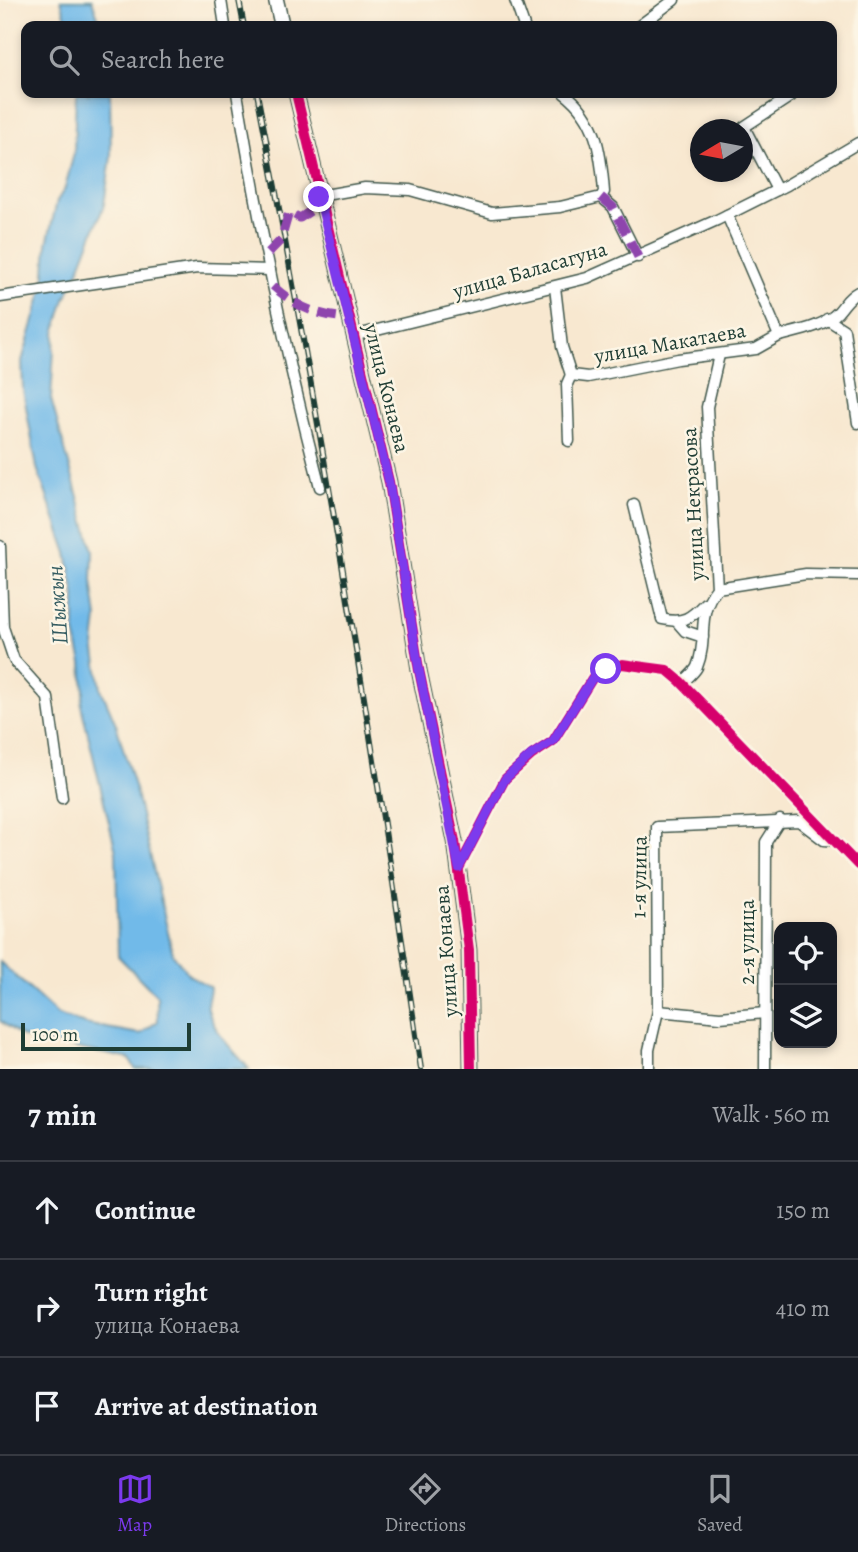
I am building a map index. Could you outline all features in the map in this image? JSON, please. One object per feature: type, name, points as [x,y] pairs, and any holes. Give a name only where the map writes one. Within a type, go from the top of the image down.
[{"type":"street","points":[[221,0],[224,21]]},
{"type":"street","points":[[276,0],[281,21]]},
{"type":"street","points":[[514,0],[522,21]]},
{"type":"street","points":[[646,21],[674,0]]},
{"type":"street","points":[[238,98],[270,270],[320,487]]},
{"type":"street","name":"улица Конаева","points":[[297,98],[389,482],[419,670],[459,868],[469,950],[471,1069]]},
{"type":"street","points":[[319,197],[365,188],[410,190],[492,213],[560,208],[601,197],[604,192],[598,145],[588,118],[571,98]]},
{"type":"street","points":[[777,190],[744,127],[788,98]]},
{"type":"street","name":"улица Баласагуна","points":[[353,336],[587,278],[727,215],[777,190],[858,143]]},
{"type":"street","points":[[601,197],[613,207],[638,257]]},
{"type":"street","name":"улица Макатаева","points":[[727,215],[779,336]]},
{"type":"street","points":[[0,297],[197,268],[270,270]]},
{"type":"street","name":"улица Макатаева","points":[[555,286],[562,347],[571,375],[588,377],[678,359],[756,349],[779,336],[812,327],[827,319],[837,313],[846,298],[858,292]]},
{"type":"street","points":[[827,319],[844,330],[856,387],[858,423]]},
{"type":"street","name":"улица Некрасова","points":[[682,683],[696,668],[703,637],[705,603],[718,588],[707,407],[712,375],[719,355]]},
{"type":"street","points":[[569,441],[567,384],[571,375]]},
{"type":"street","points":[[634,505],[657,608],[662,619],[678,623],[685,631],[703,637]]},
{"type":"street","points":[[0,546],[1,627],[14,660],[48,698],[62,799]]},
{"type":"street","points":[[718,588],[806,574],[858,575]]},
{"type":"street","points":[[678,623],[691,618],[705,603]]},
{"type":"street","points":[[459,868],[505,779],[531,755],[553,741],[593,677],[622,664],[667,670],[858,865]]},
{"type":"street","name":"2-я улица","points":[[765,1069],[766,842],[780,820]]},
{"type":"street","name":"1-я улица","points":[[649,1069],[649,1050],[658,1011],[657,827],[799,821],[824,840],[836,841]]},
{"type":"street","points":[[658,1011],[720,1017],[765,1013]]},
{"type":"water","points":[[61,0],[92,0],[99,21],[67,21]]},
{"type":"water","points":[[76,98],[110,98],[111,157],[104,205],[65,299],[55,333],[51,399],[93,551],[92,580],[97,618],[94,645],[101,689],[116,724],[136,793],[173,954],[189,975],[210,987],[208,1006],[211,1018],[220,1034],[249,1069],[135,1069],[130,1059],[23,1037],[0,1021],[0,962],[58,1015],[85,1024],[140,1034],[158,1021],[157,996],[118,956],[116,852],[81,705],[84,692],[82,663],[75,633],[75,596],[67,553],[37,468],[23,390],[22,361],[44,286],[47,244],[57,201],[65,188],[74,153]]},
{"type":"railway","points":[[239,0],[243,21]]},
{"type":"railway","points":[[258,98],[345,580],[421,1069]]},
{"type":"marked path","points":[[601,197],[613,207],[638,257]]},
{"type":"marked path","points":[[268,253],[281,240],[289,212],[300,218],[321,204]]},
{"type":"marked path","points":[[273,286],[290,300],[308,309],[349,318]]},
{"type":"cycle path","points":[[297,98],[389,482],[419,670],[455,841],[469,950],[471,1069]]},
{"type":"cycle path","points":[[459,868],[505,779],[553,741],[593,677],[622,664],[667,670],[680,681],[858,865]]},
{"type":"route","points":[[319,197],[389,482],[419,670],[459,868],[505,779],[531,755],[553,741],[566,716],[593,677],[606,669]]},
{"type":"water label","name":"Шыжын","points":[[57,605]]}]
